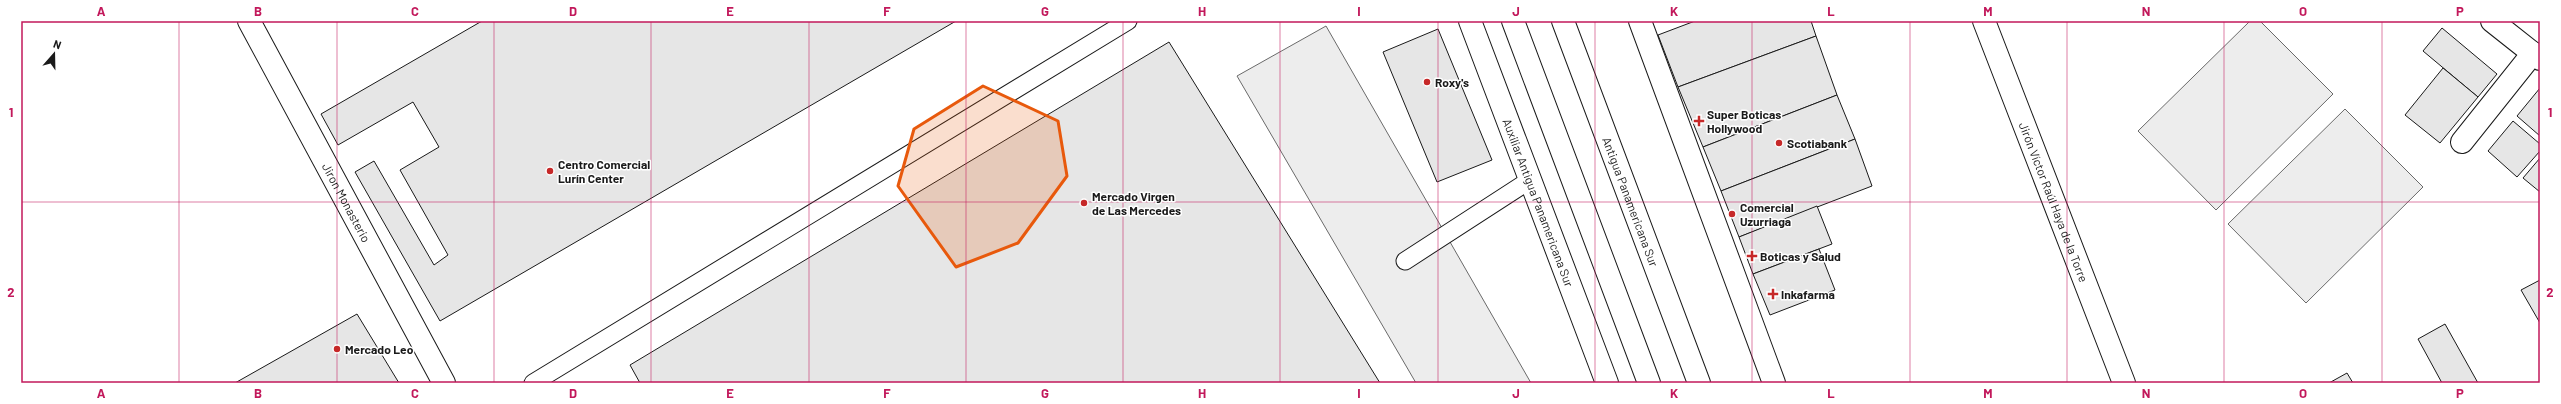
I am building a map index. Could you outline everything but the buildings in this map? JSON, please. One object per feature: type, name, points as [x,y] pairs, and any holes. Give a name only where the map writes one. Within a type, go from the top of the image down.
[{"type":"street","name":"Jiron Monasterio","points":[[249,21],[444,383]]},
{"type":"street","name":"Auxiliar Antigua Panamericana Sur","points":[[1470,21],[1607,383]]},
{"type":"street","points":[[1513,21],[1649,383]]},
{"type":"street","name":"Antigua Panamericana Sur","points":[[1563,21],[1699,383]]},
{"type":"street","points":[[1640,21],[1774,383]]},
{"type":"street","name":"Jirón Víctor Raúl Haya de la Torre","points":[[1984,21],[2124,383]]},
{"type":"street","points":[[2462,142],[2537,56],[2492,21]]},
{"type":"lane","points":[[533,383],[1128,21]]},
{"type":"lane","points":[[1405,261],[1530,180]]},
{"type":"highlighted area","points":[[983,86],[1058,121],[1067,176],[1018,243],[956,267],[898,186],[914,129]]},
{"type":"shaded area","points":[[2250,21],[2260,21],[2333,94],[2216,210],[2138,131]]},
{"type":"shaded area","points":[[1326,26],[1531,383],[1416,383],[1237,76]]},
{"type":"shaded area","points":[[2345,109],[2423,187],[2306,303],[2228,224]]},
{"type":"place","name":"Roxy's","points":[[1427,82]]},
{"type":"place","name":"Super Boticas Hollywood","points":[[1699,121]]},
{"type":"place","name":"Scotiabank","points":[[1779,143]]},
{"type":"place","name":"Centro Comercial Lurín Center","points":[[550,171]]},
{"type":"place","name":"Mercado Virgen de Las Mercedes","points":[[1084,203]]},
{"type":"place","name":"Comercial Uzurriaga","points":[[1732,214]]},
{"type":"place","name":"Boticas y Salud","points":[[1752,256]]},
{"type":"place","name":"Inkafarma","points":[[1773,294]]},
{"type":"place","name":"Mercado Leo","points":[[337,349]]}]
